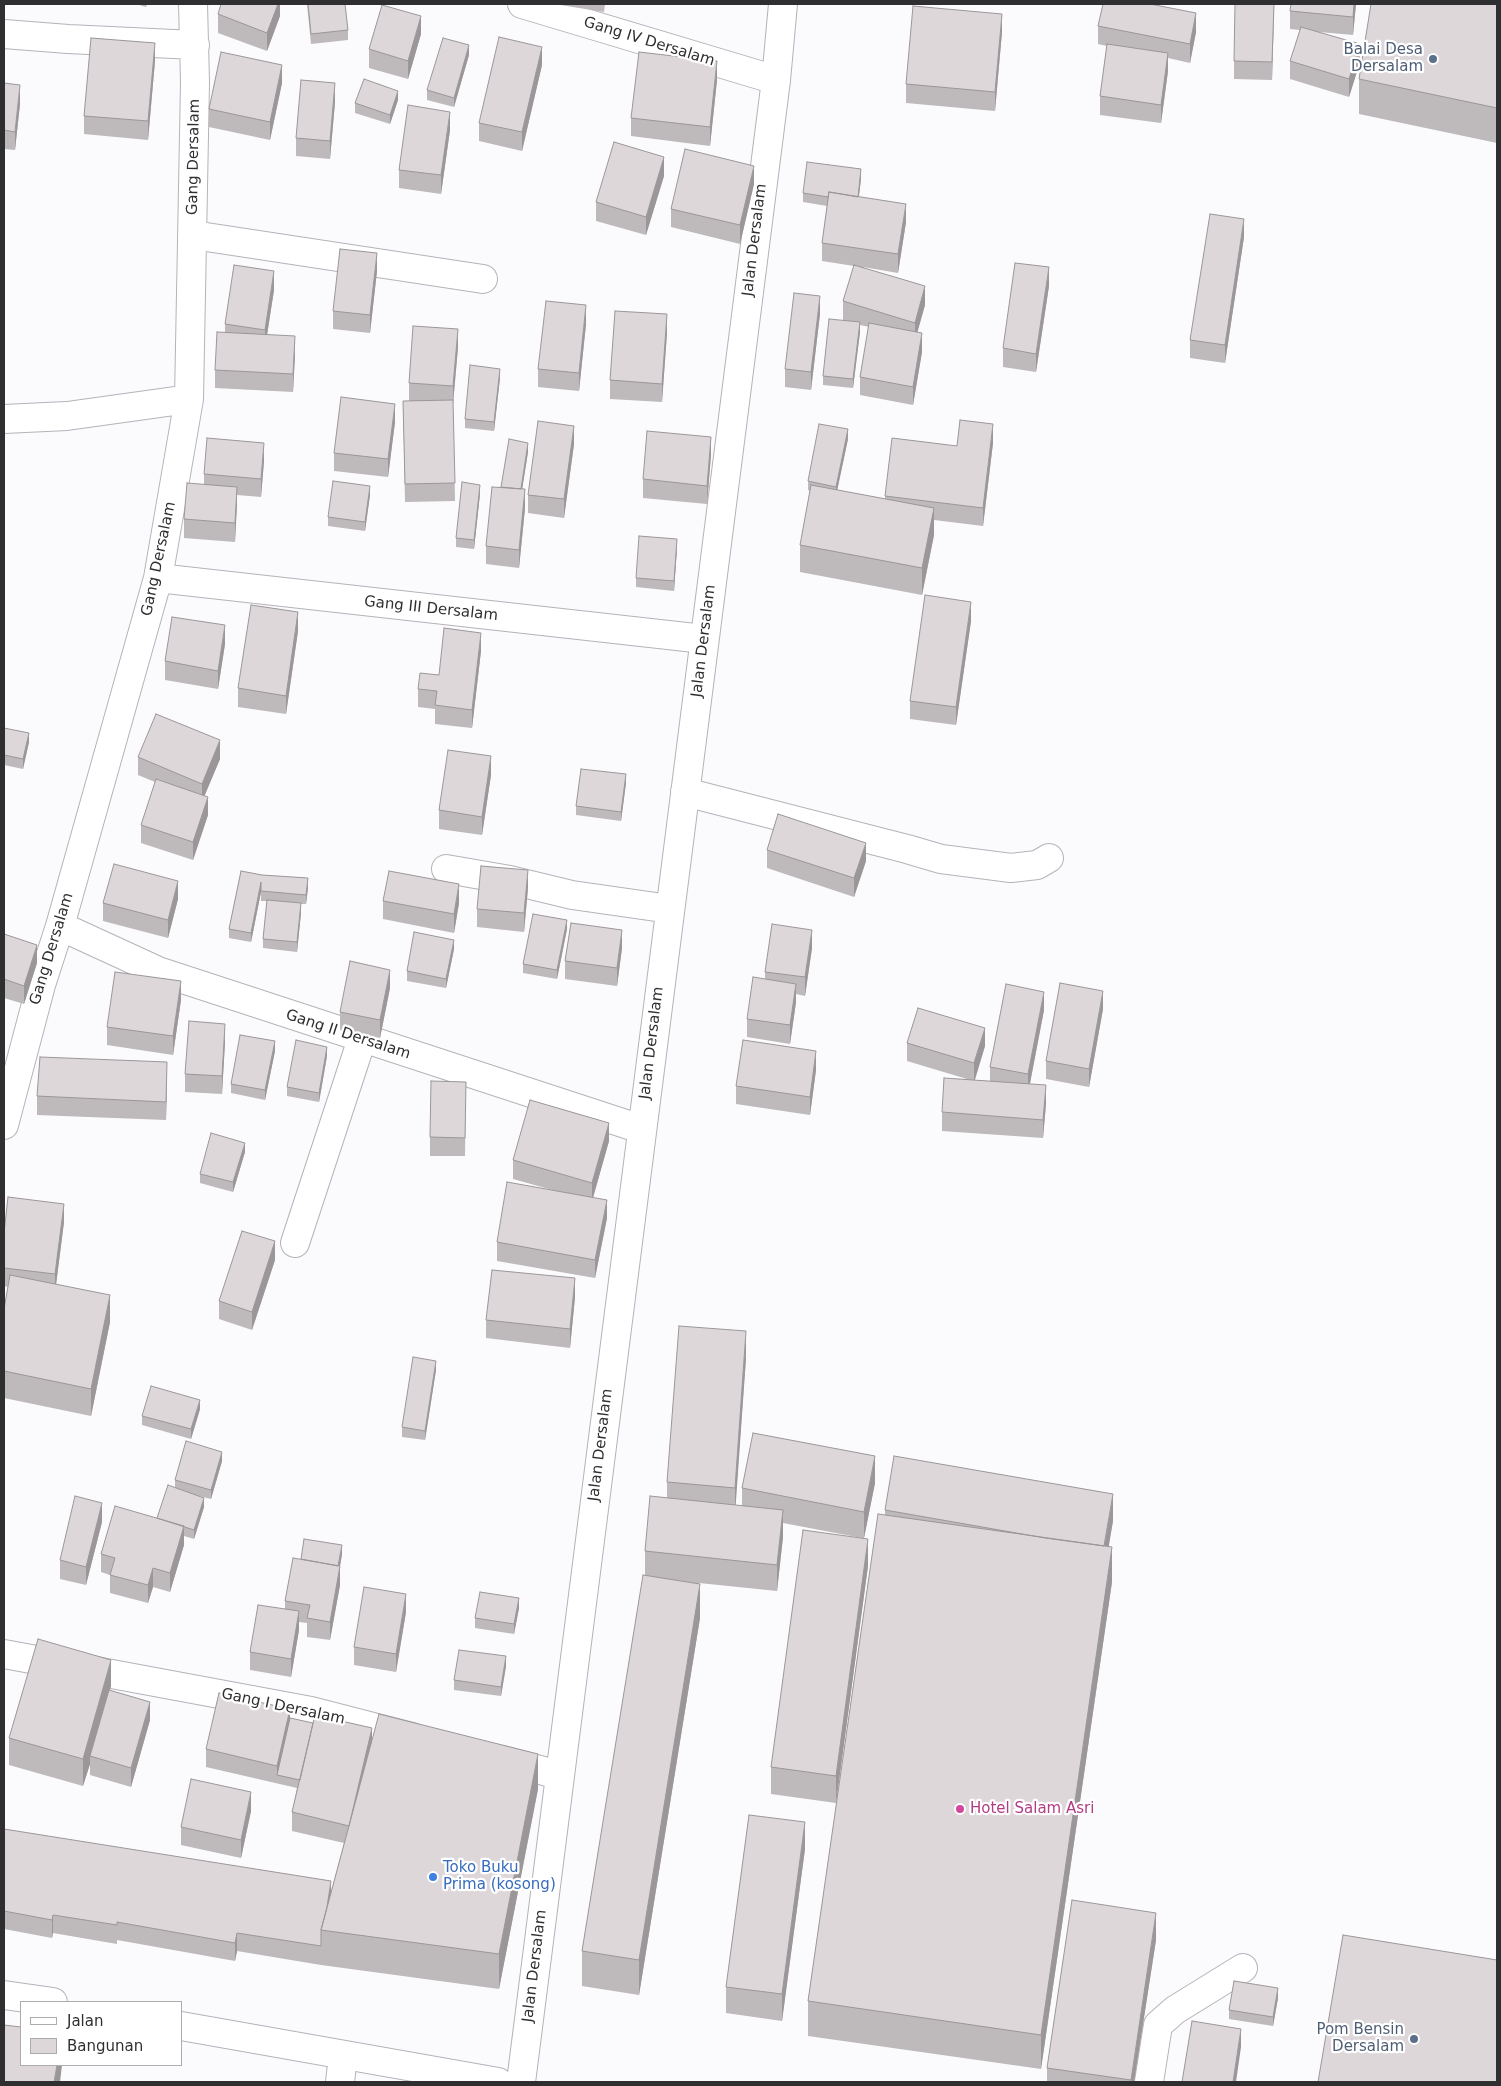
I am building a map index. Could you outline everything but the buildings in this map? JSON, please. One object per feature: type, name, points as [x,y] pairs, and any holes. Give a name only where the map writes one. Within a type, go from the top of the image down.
[{"type":"street","name":"Gang Dersalam","points":[[4,1125],[41,985],[60,926],[158,578],[190,399],[195,45],[193,4]]},
{"type":"street","name":"Gang IV Dersalam","points":[[522,4],[776,80]]},
{"type":"street","name":"Jalan Dersalam","points":[[520,2082],[776,80],[783,4]]},
{"type":"street","points":[[4,34],[68,40],[195,45]]},
{"type":"street","points":[[193,235],[483,279]]},
{"type":"street","points":[[4,419],[67,416],[190,399]]},
{"type":"street","name":"Gang III Dersalam","points":[[158,578],[704,639]]},
{"type":"street","points":[[685,792],[907,849],[941,860],[1011,868],[1037,864],[1049,858]]},
{"type":"street","points":[[446,870],[510,880],[572,895],[670,910]]},
{"type":"street","name":"Gang II Dersalam","points":[[60,926],[158,971],[641,1129]]},
{"type":"street","points":[[294,1243],[362,1039]]},
{"type":"street","name":"Gang I Dersalam","points":[[4,1654],[311,1711],[435,1743]]},
{"type":"street","points":[[483,1755],[559,1775]]},
{"type":"street","points":[[1149,2082],[1158,2026],[1175,2010],[1244,1968]]},
{"type":"street","points":[[4,1995],[46,2001]]},
{"type":"street","points":[[182,2026],[342,2069],[498,2082]]},
{"type":"place","name":"Balai Desa Dersalam","points":[[1433,59]]},
{"type":"place","name":"Hotel Salam Asri","points":[[960,1809]]},
{"type":"place","name":"Toko Buku Prima (kosong)","points":[[433,1877]]},
{"type":"place","name":"Pom Bensin Dersalam","points":[[1414,2039]]}]
